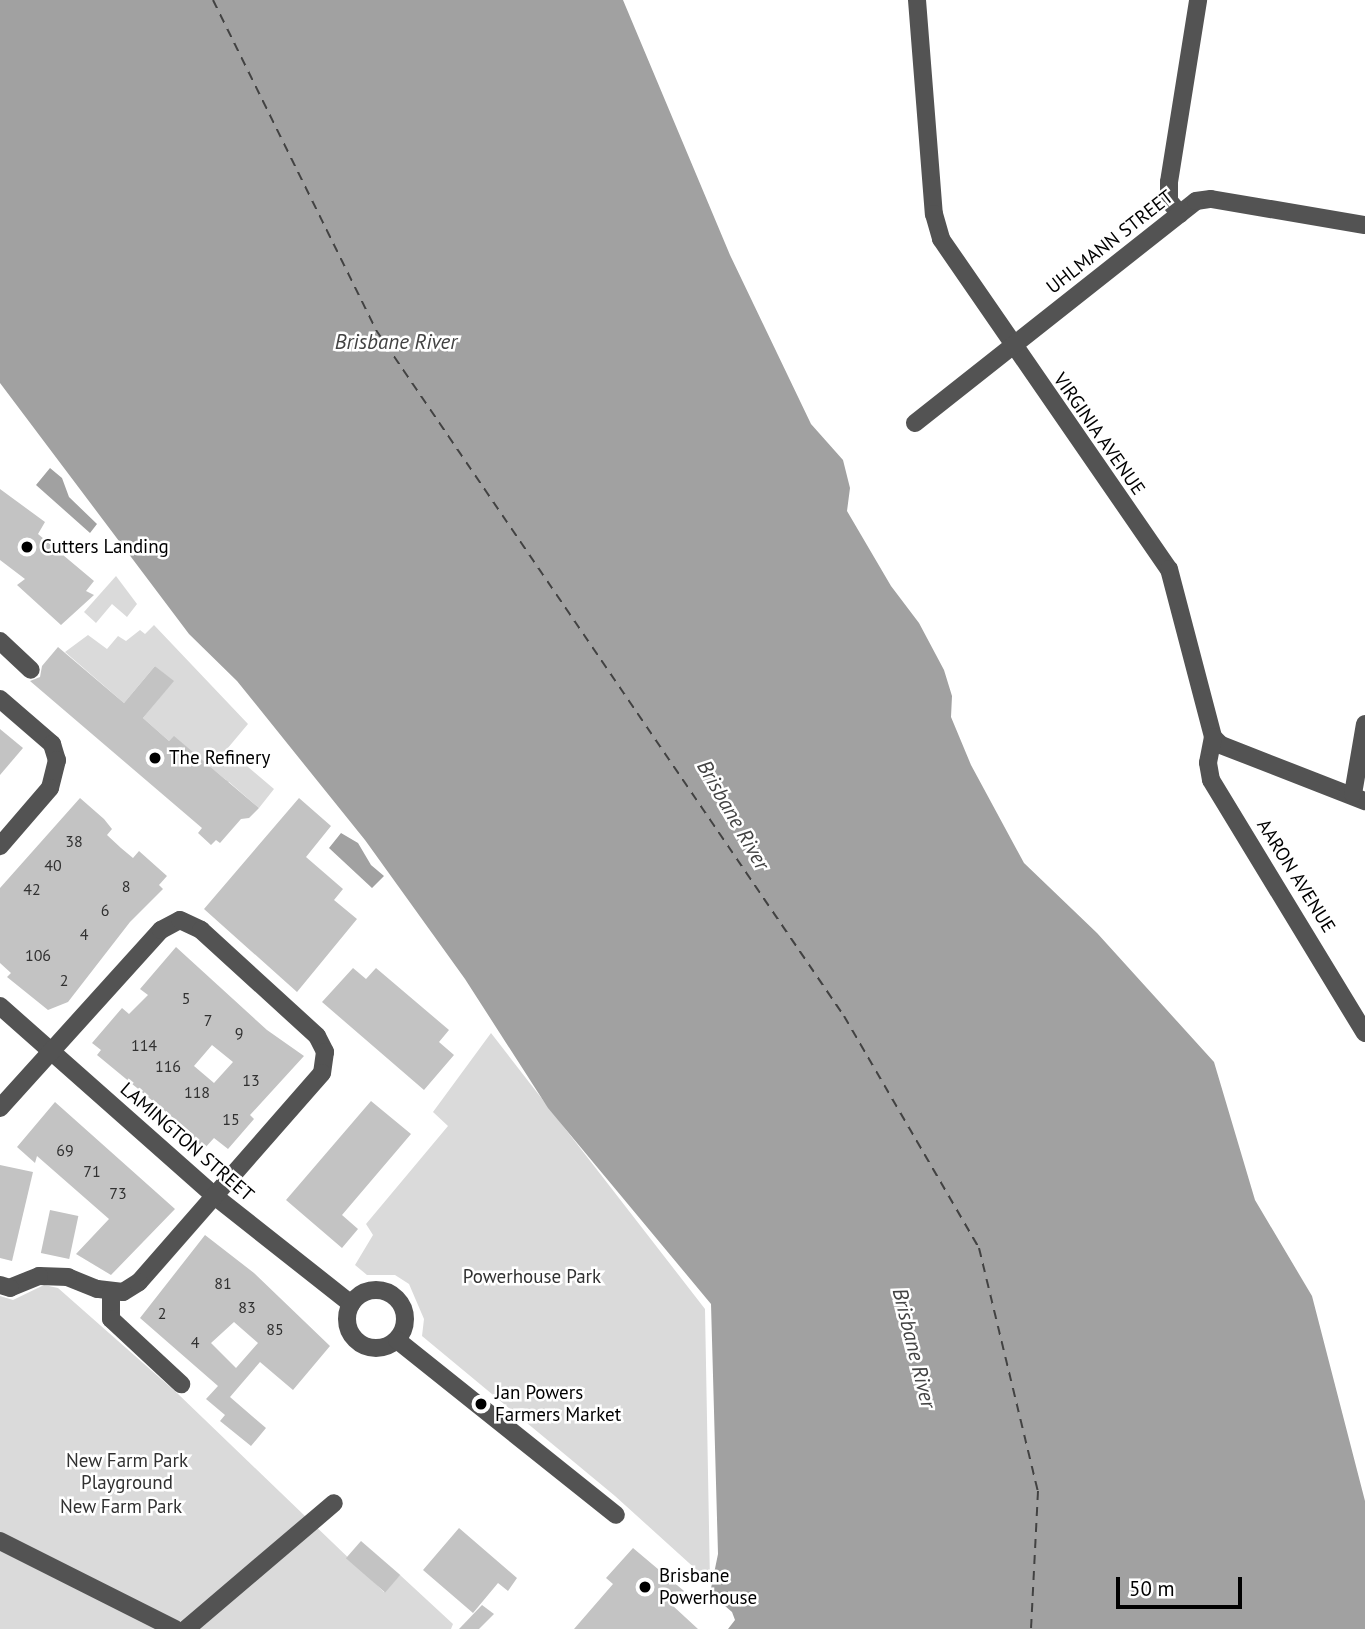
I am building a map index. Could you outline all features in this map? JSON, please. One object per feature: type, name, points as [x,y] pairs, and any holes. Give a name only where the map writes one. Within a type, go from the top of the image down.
[{"type":"street","name":"VIRGINIA AVENUE","points":[[916,0],[934,214],[953,261],[1168,569],[1213,737]]},
{"type":"street","points":[[1180,214],[1169,201],[1168,182],[1198,0]]},
{"type":"street","name":"UHLMANN STREET","points":[[915,423],[1196,201],[1211,200],[1365,225]]},
{"type":"street","points":[[0,641],[31,670]]},
{"type":"street","points":[[0,699],[52,744],[57,760],[50,788],[0,846]]},
{"type":"street","points":[[1213,737],[1221,745],[1359,797],[1365,724]]},
{"type":"street","name":"AARON AVENUE","points":[[1213,737],[1208,763],[1211,780],[1365,1033]]},
{"type":"street","points":[[0,1108],[54,1054],[161,930],[180,920],[201,930],[317,1037],[325,1052],[322,1073],[216,1198],[138,1282],[123,1292],[111,1292],[68,1278],[39,1276],[10,1288],[0,1285]]},
{"type":"street","name":"LAMINGTON STREET","points":[[0,1006],[216,1198],[351,1304]]},
{"type":"street","points":[[376,1290],[394,1297],[405,1323],[397,1340],[379,1349],[362,1345],[349,1331],[351,1304],[376,1290]]},
{"type":"street","points":[[111,1292],[111,1319],[181,1384]]},
{"type":"street","points":[[397,1340],[616,1515]]},
{"type":"street","points":[[186,1629],[334,1503]]},
{"type":"street","points":[[0,1541],[175,1629]]},
{"type":"green space","points":[[116,576],[137,604],[127,617],[112,604],[96,623],[84,612]]},
{"type":"green space","points":[[154,625],[248,724],[227,749],[274,789],[259,808],[229,782],[223,784],[226,780],[174,737],[169,741],[143,718],[173,681],[155,666],[124,703],[65,652],[88,635],[107,649],[118,636],[126,641],[140,630],[145,634]]},
{"type":"green space","name":"Powerhouse Park","points":[[491,1033],[705,1309],[710,1582],[615,1496],[422,1336],[424,1319],[409,1284],[395,1275],[367,1275],[355,1265],[373,1235],[366,1224],[448,1126],[433,1112]]},
{"type":"green space","name":"New Farm Park","points":[[44,1285],[58,1288],[177,1393],[384,1592],[400,1575],[453,1624],[451,1629],[0,1629],[0,1296],[13,1300]]},
{"type":"water","name":"Brisbane River","points":[[0,0],[623,0],[730,255],[811,424],[843,460],[850,488],[847,511],[891,586],[919,623],[944,670],[952,696],[951,717],[971,765],[1024,863],[1097,933],[1214,1062],[1255,1200],[1312,1296],[1365,1501],[1365,1629],[728,1629],[735,1620],[732,1612],[710,1593],[718,1554],[711,1304],[548,1108],[465,979],[365,840],[237,681],[189,634],[0,383]]},
{"type":"water","points":[[50,468],[62,478],[69,497],[97,524],[90,533],[36,485]]},
{"type":"water","points":[[341,833],[358,843],[371,865],[384,876],[372,888],[329,848]]},
{"type":"building","name":"Cutters Landing","points":[[0,489],[45,522],[38,534],[94,581],[86,591],[94,595],[61,625],[17,585],[25,579],[0,560]]},
{"type":"building","name":"The Refinery","points":[[58,647],[124,703],[155,666],[174,681],[143,718],[169,741],[174,736],[259,808],[249,818],[241,819],[220,843],[216,840],[211,845],[198,833],[202,828],[30,681],[40,677],[42,666]]},
{"type":"building","points":[[0,729],[23,748],[0,775]]},
{"type":"building","points":[[80,798],[104,819],[112,829],[107,835],[121,848],[133,858],[139,851],[167,876],[159,885],[163,889],[130,922],[68,1002],[48,1010],[7,977],[11,973],[0,963],[0,888]]},
{"type":"building","points":[[299,798],[331,826],[306,857],[343,889],[334,900],[357,919],[297,992],[204,909]]},
{"type":"building","points":[[176,947],[267,1030],[304,1056],[250,1115],[254,1119],[228,1149],[214,1138],[204,1149],[191,1138],[194,1135],[97,1055],[101,1050],[92,1043],[122,1008],[129,1014],[148,995],[140,989]],"holes":[[[212,1045],[233,1062],[214,1083],[194,1066]]]},
{"type":"building","points":[[353,968],[366,979],[376,968],[449,1030],[439,1042],[454,1055],[424,1090],[322,1002]]},
{"type":"building","points":[[371,1101],[411,1134],[342,1215],[358,1229],[342,1248],[286,1200]]},
{"type":"building","points":[[55,1102],[175,1209],[111,1275],[76,1254],[109,1219],[37,1156],[35,1163],[17,1147]]},
{"type":"building","points":[[0,1165],[33,1172],[12,1261],[0,1258]]},
{"type":"building","points":[[50,1210],[78,1216],[69,1259],[41,1253]]},
{"type":"building","points":[[205,1235],[254,1273],[330,1346],[293,1390],[260,1362],[230,1397],[266,1428],[251,1446],[220,1421],[225,1415],[206,1399],[218,1386],[140,1318]],"holes":[[[234,1322],[258,1343],[236,1368],[211,1343]]]},
{"type":"building","points":[[459,1528],[517,1578],[508,1591],[498,1583],[473,1613],[423,1570]]},
{"type":"building","points":[[361,1541],[400,1575],[385,1592],[346,1558]]},
{"type":"building","name":"Brisbane Powerhouse","points":[[633,1548],[684,1591],[672,1605],[698,1629],[574,1629],[613,1584],[606,1578]]},
{"type":"building","points":[[482,1605],[494,1614],[479,1629],[459,1629]]},
{"type":"ferry route","points":[[213,0],[376,330],[844,1016],[979,1248],[1038,1491],[1031,1629]]},
{"type":"place","name":"Cutters Landing","points":[[27,547]]},
{"type":"place","name":"The Refinery","points":[[155,758]]},
{"type":"place","name":"Jan Powers Farmers Market","points":[[481,1404]]},
{"type":"place","name":"Brisbane Powerhouse","points":[[645,1587]]},
{"type":"park label","name":"New Farm Park Playground","points":[[127,1472]]}]
